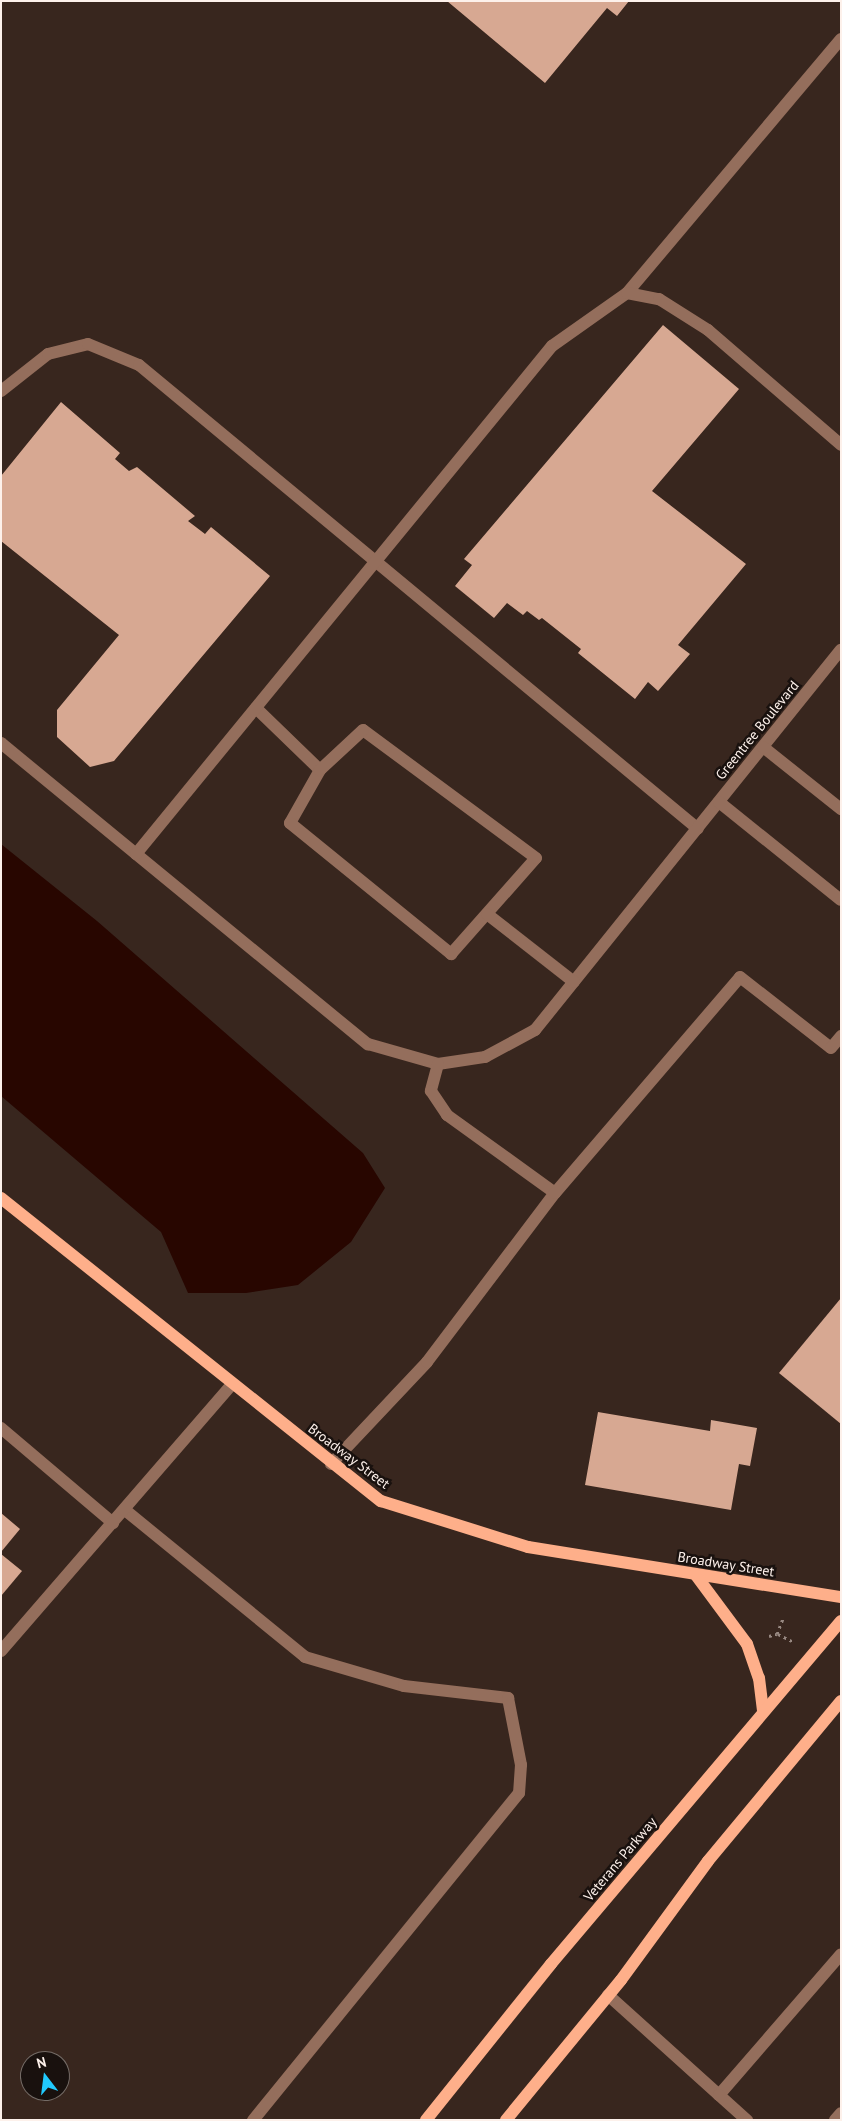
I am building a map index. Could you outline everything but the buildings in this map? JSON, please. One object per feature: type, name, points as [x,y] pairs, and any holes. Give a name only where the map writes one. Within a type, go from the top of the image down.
[{"type":"main road","name":"Broadway Street","points":[[1,1198],[331,1464],[381,1501],[528,1547],[841,1597]]},
{"type":"main road","points":[[695,1574],[747,1644],[759,1678],[763,1710]]},
{"type":"main road","name":"Veterans Parkway","points":[[426,2120],[763,1710],[841,1621]]},
{"type":"main road","points":[[506,2120],[608,1995],[708,1861],[841,1701]]},
{"type":"street","points":[[136,854],[552,346],[627,293],[841,39]]},
{"type":"street","points":[[627,293],[659,299],[708,330],[841,445]]},
{"type":"street","points":[[1,391],[48,354],[88,344],[139,365],[698,828]]},
{"type":"street","name":"Greentree Boulevard","points":[[438,1064],[485,1057],[535,1030],[841,650]]},
{"type":"street","points":[[256,708],[320,770]]},
{"type":"street","points":[[363,730],[536,858],[451,954],[290,823],[320,770],[363,730]]},
{"type":"street","points":[[1,743],[368,1044],[438,1064],[432,1091],[447,1115],[555,1193]]},
{"type":"street","points":[[763,747],[841,809]]},
{"type":"street","points":[[718,802],[841,900]]},
{"type":"street","points":[[487,914],[574,982]]},
{"type":"street","points":[[331,1464],[427,1362],[555,1193],[740,977],[831,1048],[841,1036]]},
{"type":"street","points":[[1,1651],[125,1510],[232,1384]]},
{"type":"street","points":[[1,1428],[113,1523]]},
{"type":"street","points":[[125,1510],[305,1657],[404,1686],[508,1698],[521,1765],[519,1792],[253,2120]]},
{"type":"street","points":[[719,2095],[841,1954]]},
{"type":"street","points":[[608,1995],[747,2120]]},
{"type":"street","points":[[835,2120],[841,2113]]},
{"type":"path","points":[[777,1634],[783,1618]]},
{"type":"path","points":[[764,1638],[777,1634],[793,1641]]},
{"type":"shaded area","points":[[1,844],[97,921],[363,1153],[385,1188],[351,1242],[298,1285],[246,1293],[188,1293],[161,1232],[1,1096]]}]
